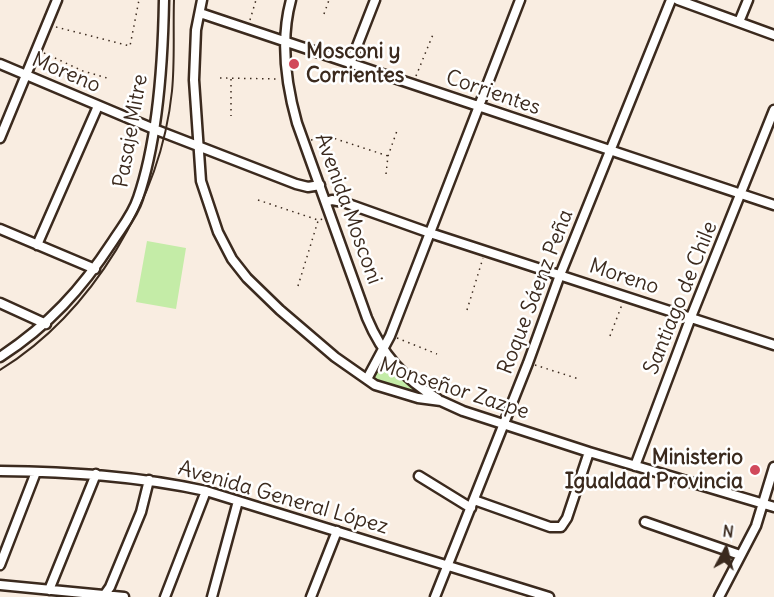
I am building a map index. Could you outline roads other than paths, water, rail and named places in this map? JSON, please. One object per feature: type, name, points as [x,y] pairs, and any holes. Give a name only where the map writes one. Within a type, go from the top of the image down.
[{"type":"street","points":[[0,138],[57,0]]},
{"type":"street","name":"Pasaje Mitre","points":[[0,357],[46,324],[61,310],[95,269],[138,200],[154,129],[164,0]]},
{"type":"street","name":"Monseñor Zazpe","points":[[202,0],[196,30],[194,80],[201,181],[218,232],[232,259],[280,310],[335,357],[387,390],[441,401],[504,425],[774,507]]},
{"type":"street","name":"Avenida Mosconi","points":[[291,0],[286,42],[287,79],[291,100],[368,318],[382,349],[407,378],[441,401]]},
{"type":"street","points":[[350,64],[375,0]]},
{"type":"street","points":[[367,379],[390,336],[520,0]]},
{"type":"street","name":"Roque Sáenz Peña","points":[[435,597],[504,425],[560,275],[671,0]]},
{"type":"street","points":[[678,0],[774,35]]},
{"type":"street","points":[[739,22],[747,0]]},
{"type":"street","name":"Corrientes","points":[[200,13],[774,205]]},
{"type":"street","name":"Moreno","points":[[0,64],[154,129],[296,184],[308,187],[320,185]]},
{"type":"street","points":[[37,245],[98,106]]},
{"type":"street","name":"Santiago de Chile","points":[[635,466],[691,317],[774,110]]},
{"type":"street","name":"Moreno","points":[[326,202],[332,200],[343,202],[484,251],[774,345]]},
{"type":"street","points":[[0,229],[95,269]]},
{"type":"street","points":[[0,303],[46,324]]},
{"type":"street","points":[[419,476],[473,504],[550,527],[561,527],[567,518],[589,452]]},
{"type":"street","points":[[718,597],[756,526],[774,467]]},
{"type":"street","name":"Avenida General López","points":[[0,471],[96,474],[150,480],[206,491],[549,597]]},
{"type":"street","points":[[0,565],[36,472]]},
{"type":"street","points":[[49,590],[96,474]]},
{"type":"street","points":[[104,596],[110,587],[141,512],[150,480]]},
{"type":"street","points":[[165,597],[206,491]]},
{"type":"street","points":[[212,597],[238,501]]},
{"type":"street","points":[[645,522],[740,555]]},
{"type":"street","points":[[311,597],[337,531]]},
{"type":"street","points":[[0,585],[124,597]]},
{"type":"railway","points":[[0,370],[33,346],[64,318],[92,285],[116,250],[137,212],[153,172],[165,132],[173,80],[174,0]]},
{"type":"place","name":"Mosconi y Corrientes","points":[[294,64]]},
{"type":"place","name":"Ministerio Igualdad Provincia","points":[[755,470]]}]
